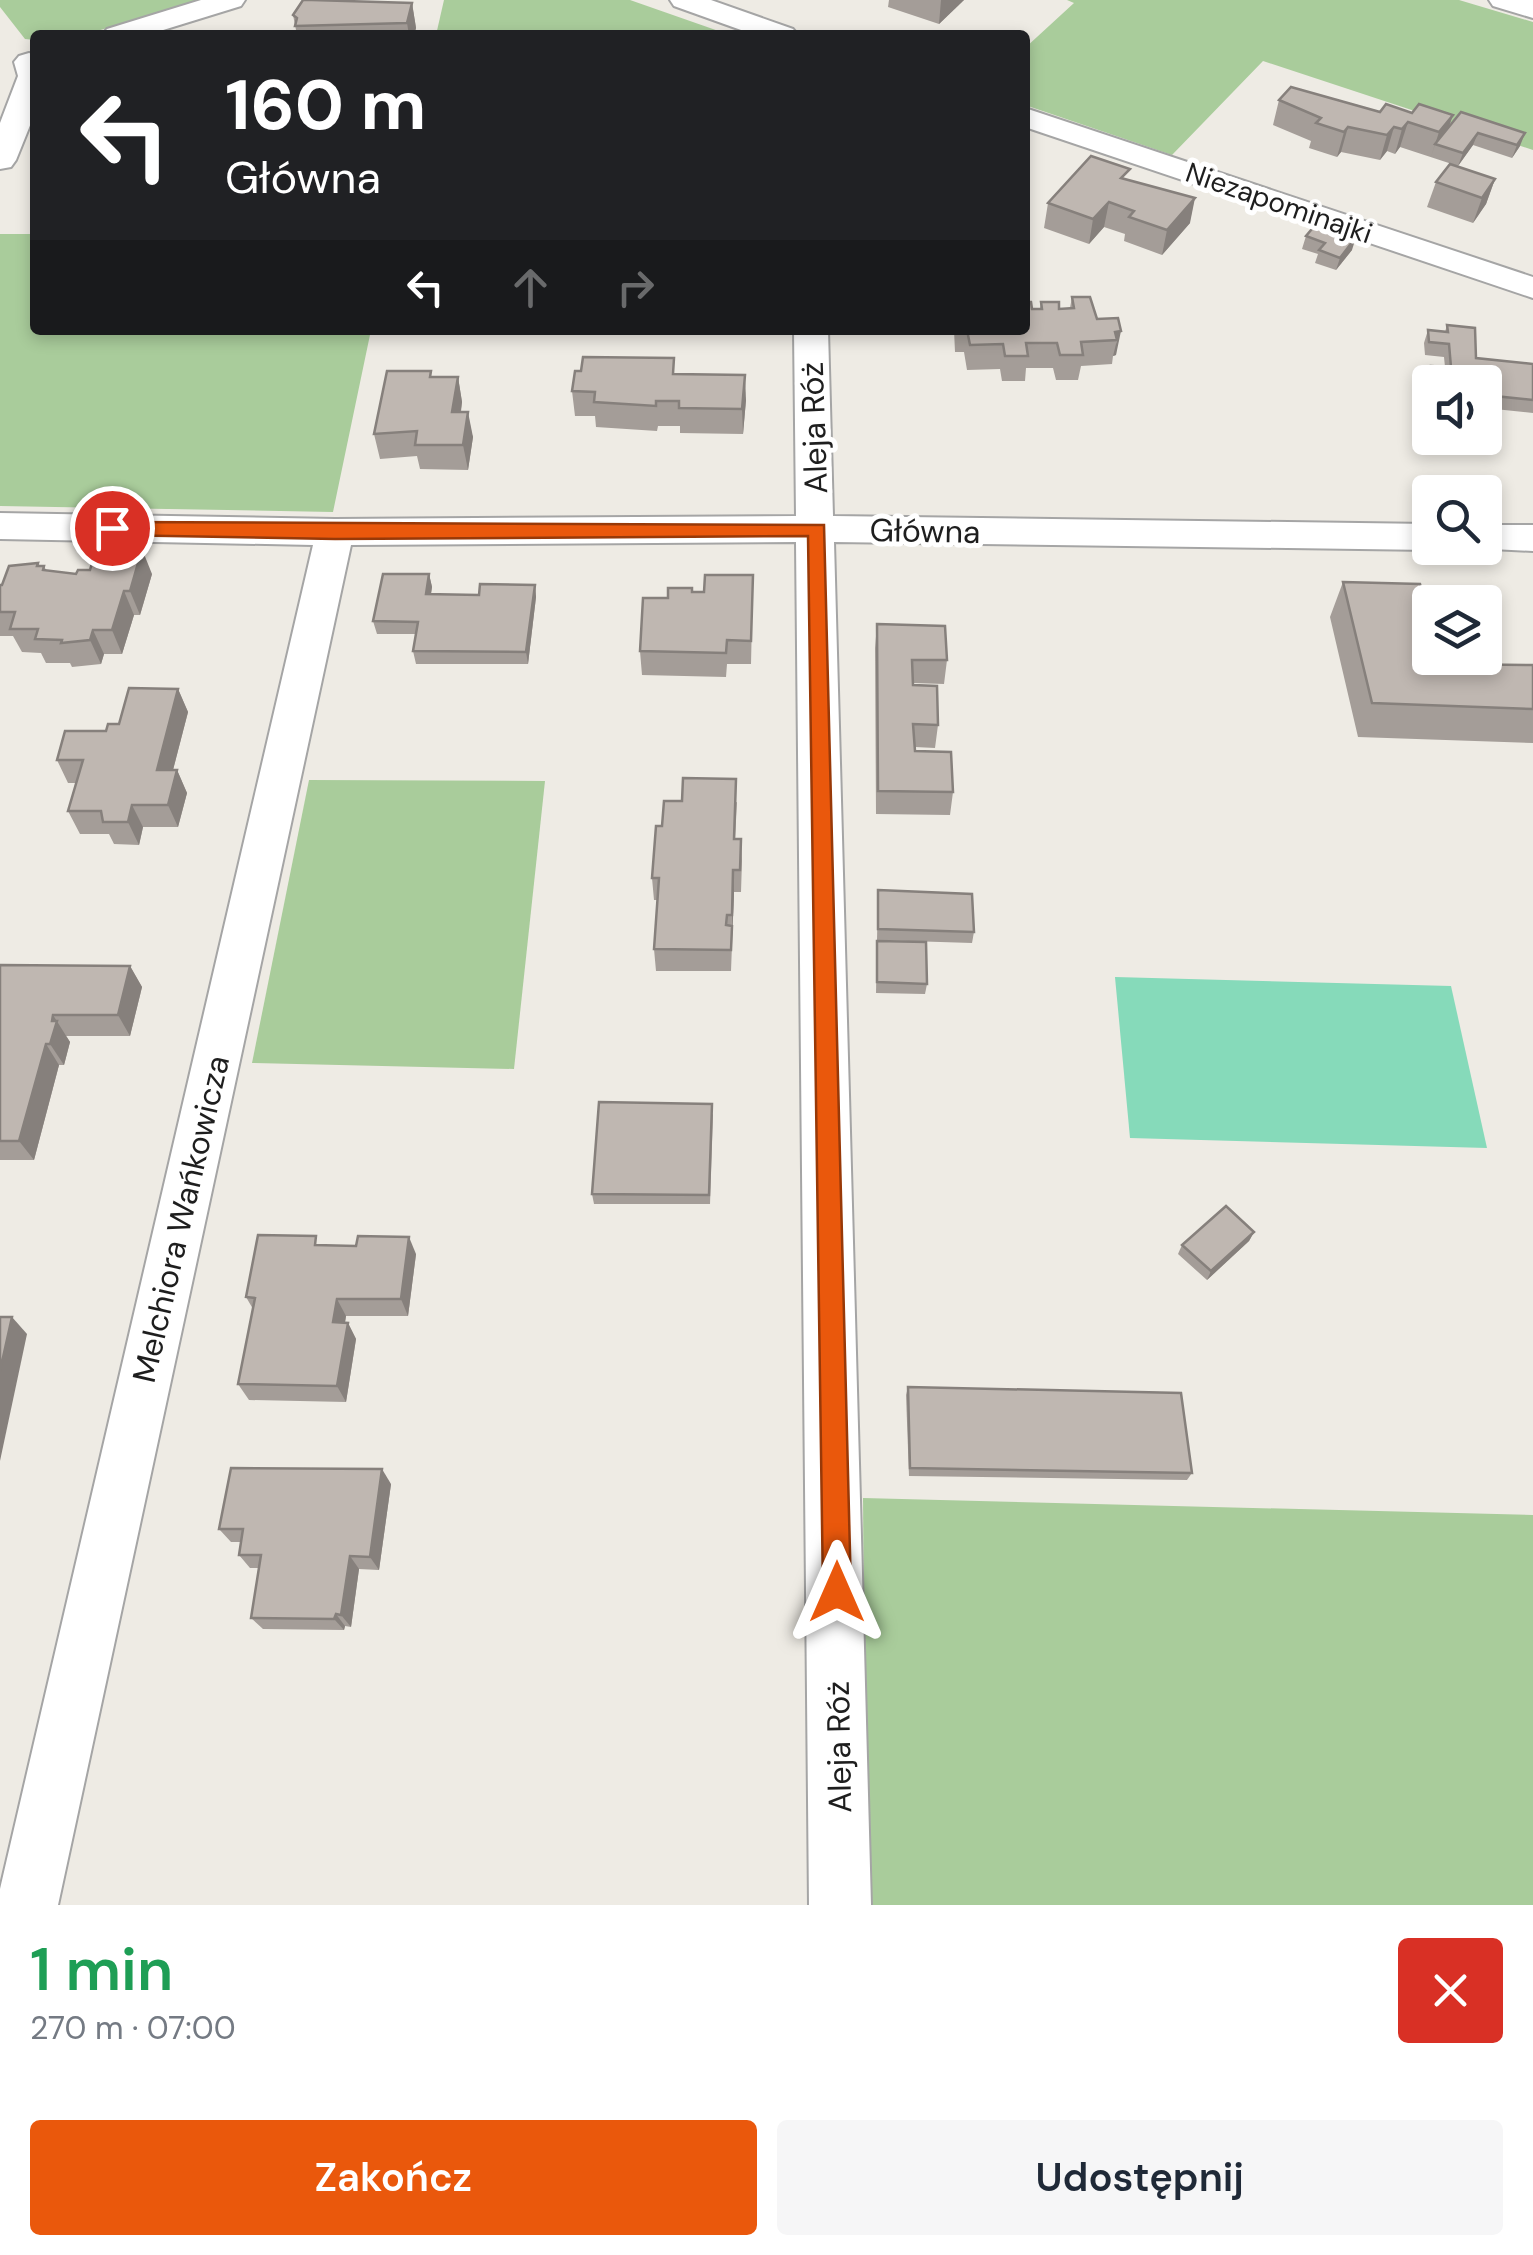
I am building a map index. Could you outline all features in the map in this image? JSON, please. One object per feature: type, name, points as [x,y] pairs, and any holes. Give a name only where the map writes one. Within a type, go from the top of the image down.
[{"type":"street","points":[[133,30],[231,0]]},
{"type":"street","points":[[684,0],[769,30]]},
{"type":"street","points":[[1503,0],[1533,9]]},
{"type":"street","points":[[0,160],[30,88]]},
{"type":"street","name":"Niezapominajki","points":[[1030,119],[1533,288]]},
{"type":"street","name":"Aleja Róż","points":[[811,335],[818,529],[840,1905]]},
{"type":"street","name":"Główna","points":[[0,526],[335,532],[818,529],[1412,537]]},
{"type":"street","name":"Melchiora Wańkowicza","points":[[27,1905],[335,532]]},
{"type":"street","points":[[1502,538],[1533,538]]},
{"type":"green space","points":[[0,0],[205,0],[100,30],[30,30],[30,40],[25,39],[0,7]]},
{"type":"green space","points":[[444,0],[630,0],[716,30],[437,30]]},
{"type":"green space","points":[[1067,0],[1459,0],[1533,22],[1533,150],[1263,61],[1172,155],[1030,107],[1030,43],[1074,3]]},
{"type":"green space","points":[[0,234],[30,234],[30,335],[370,335],[333,512],[0,506]]},
{"type":"green space","points":[[309,780],[545,781],[514,1069],[252,1063]]},
{"type":"green space","points":[[1115,977],[1451,986],[1487,1148],[1130,1138]]},
{"type":"green space","points":[[863,1498],[1533,1515],[1533,1905],[866,1905]]},
{"type":"building","points":[[303,0],[412,3],[407,23],[295,26],[297,18],[293,15]]},
{"type":"building","points":[[1291,87],[1380,112],[1386,104],[1412,113],[1419,104],[1453,115],[1439,132],[1408,122],[1402,129],[1394,127],[1387,135],[1348,127],[1344,132],[1316,123],[1321,118],[1279,100]]},
{"type":"building","points":[[1461,112],[1525,133],[1517,145],[1478,133],[1463,153],[1435,144]]},
{"type":"building","points":[[1091,156],[1130,169],[1121,178],[1195,198],[1167,230],[1129,217],[1134,211],[1109,202],[1093,219],[1048,203]]},
{"type":"building","points":[[1450,164],[1495,179],[1482,198],[1436,182]]},
{"type":"building","points":[[1317,223],[1356,237],[1340,258],[1319,250],[1325,243],[1306,236]]},
{"type":"building","points":[[1072,297],[1090,297],[1097,319],[1118,318],[1121,331],[1115,332],[1117,340],[1081,342],[1083,355],[1060,355],[1057,343],[1026,343],[1028,356],[1005,356],[1003,344],[970,345],[968,335],[1030,335],[1030,302],[1032,309],[1042,309],[1041,302],[1059,302],[1059,309],[1074,308]]},
{"type":"building","points":[[1447,325],[1475,328],[1476,358],[1533,364],[1533,400],[1502,397],[1502,365],[1451,365],[1449,344],[1429,342],[1428,330],[1448,332]]},
{"type":"building","points":[[583,357],[674,358],[673,374],[745,375],[742,409],[679,408],[679,401],[656,401],[656,406],[594,402],[595,392],[572,391],[575,371],[581,371]]},
{"type":"building","points":[[387,371],[431,371],[430,377],[458,377],[452,412],[468,412],[463,445],[415,445],[417,431],[374,434]]},
{"type":"building","points":[[96,549],[142,549],[130,591],[124,591],[112,630],[93,630],[90,640],[61,643],[62,640],[35,639],[38,629],[10,629],[15,612],[0,612],[0,585],[9,566],[38,563],[37,566],[44,566],[43,570],[76,574],[78,570],[90,570]]},
{"type":"building","points":[[383,574],[429,574],[426,594],[479,595],[480,584],[535,585],[526,652],[413,651],[418,622],[373,621]]},
{"type":"building","points":[[705,575],[753,575],[751,641],[727,640],[726,653],[640,651],[643,598],[668,598],[668,588],[704,592]]},
{"type":"building","points":[[1343,582],[1420,584],[1412,585],[1412,675],[1502,675],[1502,665],[1533,665],[1533,709],[1372,703]]},
{"type":"building","points":[[877,624],[945,626],[947,660],[912,660],[913,685],[937,686],[938,725],[913,724],[915,751],[951,752],[953,792],[878,791]]},
{"type":"building","points":[[129,688],[178,689],[157,770],[177,770],[168,805],[132,805],[128,822],[103,822],[101,811],[68,811],[83,760],[57,760],[65,731],[106,731],[108,724],[119,724]]},
{"type":"building","points":[[683,778],[736,779],[734,839],[741,839],[740,870],[733,870],[732,915],[727,915],[726,925],[732,926],[731,950],[654,949],[659,878],[652,878],[656,826],[662,826],[664,801],[682,801]]},
{"type":"building","points":[[878,890],[972,894],[974,932],[878,929]]},
{"type":"building","points":[[877,941],[926,942],[927,984],[877,982]]},
{"type":"building","points":[[0,965],[130,966],[118,1015],[53,1015],[52,1021],[57,1021],[50,1044],[46,1044],[19,1141],[0,1141]]},
{"type":"building","points":[[599,1102],[712,1104],[709,1195],[592,1194]]},
{"type":"building","points":[[1226,1206],[1254,1232],[1211,1271],[1182,1245]]},
{"type":"building","points":[[258,1235],[316,1236],[315,1245],[356,1246],[358,1236],[409,1237],[401,1299],[337,1299],[333,1322],[348,1323],[337,1386],[238,1384],[255,1298],[246,1297]]},
{"type":"building","points":[[0,1317],[12,1317],[0,1371]]},
{"type":"building","points":[[908,1387],[1181,1393],[1192,1473],[910,1468]]},
{"type":"building","points":[[231,1468],[382,1469],[370,1557],[350,1556],[341,1615],[336,1614],[334,1619],[251,1618],[261,1555],[239,1555],[243,1529],[219,1529]]},
{"type":"route","points":[[112,528],[335,532],[818,529],[837,1592]]}]
